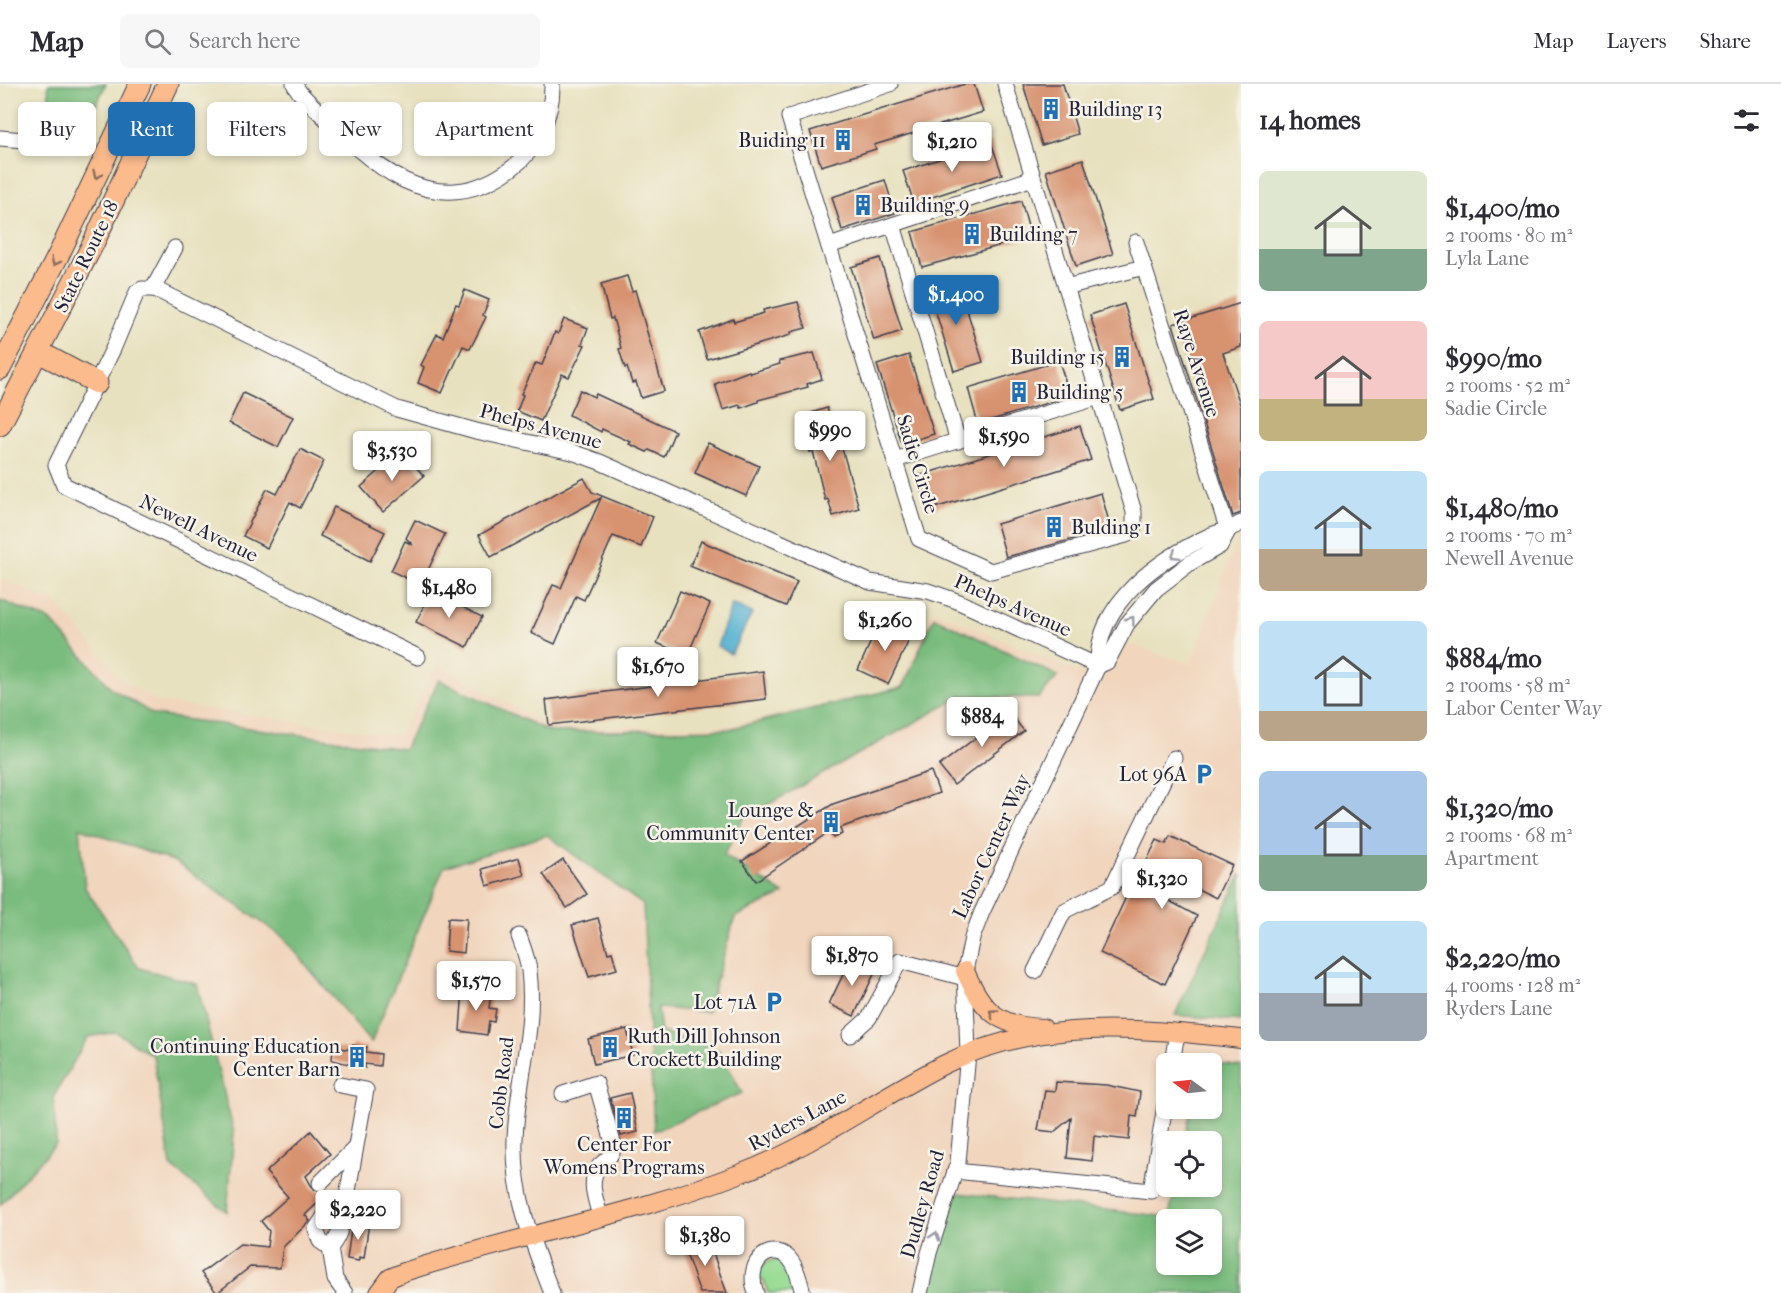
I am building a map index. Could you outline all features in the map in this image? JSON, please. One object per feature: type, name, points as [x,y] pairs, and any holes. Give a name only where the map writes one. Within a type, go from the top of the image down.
[{"type":"highway","name":"State Route 18","points":[[0,369],[59,254],[140,84]]},
{"type":"highway","name":"State Route 18","points":[[159,102],[168,84]]},
{"type":"highway","points":[[162,102],[180,84]]},
{"type":"highway","name":"State Route 18","points":[[0,424],[39,352],[133,156]]},
{"type":"highway","points":[[39,352],[97,383]]},
{"type":"main road","points":[[965,974],[985,1007],[1002,1020],[1018,1026],[1090,1028]]},
{"type":"main road","name":"Ryders Lane","points":[[379,1293],[390,1278],[404,1272],[668,1198],[762,1166],[814,1140],[934,1070],[968,1054],[1018,1039],[1090,1028],[1134,1028],[1241,1038]]},
{"type":"street","points":[[294,84],[300,93],[366,157],[387,172],[432,191],[463,190],[494,181],[518,164],[535,145],[548,114],[552,84]]},
{"type":"street","name":"Sadie Circle","points":[[890,84],[789,117],[919,539],[991,571],[1126,535],[1134,527],[1134,512],[1005,84]]},
{"type":"street","points":[[0,138],[18,140]]},
{"type":"street","points":[[829,246],[1033,178]]},
{"type":"street","points":[[893,225],[958,441]]},
{"type":"street","name":"Raye Avenue","points":[[1136,242],[1234,527]]},
{"type":"street","points":[[97,383],[134,297],[142,289],[153,289],[175,248]]},
{"type":"street","points":[[1066,287],[1144,267]]},
{"type":"street","name":"Phelps Avenue","points":[[153,289],[397,409],[476,431],[572,452],[600,462],[870,582],[928,591],[957,601],[1098,666]]},
{"type":"street","name":"Newell Avenue","points":[[97,383],[56,465],[64,485],[418,657]]},
{"type":"street","points":[[895,460],[1099,397]]},
{"type":"street","name":"Labor Center Way","points":[[968,1054],[965,974],[972,938],[982,912],[1098,666],[1097,646],[1114,612],[1136,581],[1178,553],[1213,534],[1234,527]]},
{"type":"street","points":[[1035,971],[1064,910],[1112,887],[1174,758]]},
{"type":"street","name":"Cobb Road","points":[[519,936],[529,969],[531,1012],[514,1141],[516,1184],[529,1236],[552,1293]]},
{"type":"street","points":[[850,1035],[869,1018],[900,961],[965,974]]},
{"type":"street","points":[[1174,1053],[1177,1032]]},
{"type":"street","name":"Dudley Road","points":[[920,1293],[929,1253],[956,1171],[965,1107],[968,1054]]},
{"type":"street","points":[[563,1094],[596,1083],[614,1146],[613,1154],[594,1175],[593,1188],[600,1216]]},
{"type":"street","points":[[330,1248],[341,1235],[340,1215],[346,1202],[366,1090],[340,1085]]},
{"type":"street","points":[[956,1171],[1151,1191],[1163,1119]]},
{"type":"street","points":[[320,1183],[355,1148]]},
{"type":"street","points":[[340,1215],[324,1217],[316,1229],[320,1241],[330,1248],[335,1279],[345,1293]]},
{"type":"street","points":[[756,1293],[751,1277],[753,1266],[761,1257],[777,1253],[792,1261],[803,1293]]},
{"type":"shaded area","points":[[1241,535],[1241,1293],[0,1293],[0,578],[57,603],[122,680],[157,702],[399,736],[437,664],[551,728],[728,726],[898,688],[932,610],[1101,682],[1119,641],[1191,664],[1238,537]]},
{"type":"green space","points":[[48,84],[106,84],[96,105],[96,102],[84,101],[50,102]]},
{"type":"green space","points":[[0,600],[51,621],[112,689],[154,715],[404,749],[439,680],[550,732],[729,729],[903,687],[934,617],[1058,676],[1039,698],[962,696],[744,818],[724,855],[784,894],[735,917],[707,1012],[658,1008],[661,1032],[719,1050],[742,1093],[654,1131],[643,905],[547,835],[444,867],[371,1043],[283,937],[175,862],[80,828],[85,888],[139,968],[197,984],[234,1133],[227,1212],[171,1166],[153,1056],[116,1032],[88,1037],[54,1096],[56,1144],[0,1205]]},
{"type":"green space","points":[[1241,874],[1241,1021],[1175,1015]]},
{"type":"green space","points":[[1222,1064],[1241,1067],[1241,1293],[921,1293],[958,1193],[1156,1216],[1156,1275],[1222,1275],[1222,1209],[1171,1209],[1173,1197],[1222,1197],[1222,1131],[1186,1131],[1189,1119],[1222,1119]]},
{"type":"green space","points":[[778,1260],[787,1265],[792,1293],[768,1293],[764,1281],[759,1280],[759,1269],[768,1261]]},
{"type":"water","points":[[732,604],[752,613],[731,654],[717,646]]},
{"type":"building","points":[[965,84],[974,84],[983,112],[874,145],[876,149],[821,166],[810,131]]},
{"type":"building","name":"Building 13","points":[[1023,84],[1063,84],[1078,134],[1042,145]]},
{"type":"building","points":[[991,142],[1002,174],[914,203],[903,171]]},
{"type":"building","points":[[1083,159],[1113,254],[1076,266],[1046,171]]},
{"type":"building","name":"Building 9","points":[[885,180],[895,213],[842,230],[832,197]]},
{"type":"building","name":"Building 7","points":[[1021,201],[1031,237],[922,267],[912,232]]},
{"type":"building","points":[[880,258],[902,331],[874,340],[851,267]]},
{"type":"building","points":[[627,276],[632,291],[635,290],[664,391],[641,398],[636,382],[632,383],[627,367],[625,368],[613,318],[610,319],[601,284]]},
{"type":"building","points":[[958,281],[983,362],[954,371],[929,290]]},
{"type":"building","points":[[465,290],[489,300],[483,315],[486,317],[470,349],[463,346],[442,393],[418,383],[424,367],[421,365],[437,334],[443,337],[456,304],[459,305]]},
{"type":"building","points":[[798,302],[806,328],[791,332],[791,335],[707,359],[699,332],[733,319],[734,322],[764,313],[763,310]]},
{"type":"building","points":[[1241,303],[1241,347],[1223,353],[1241,407],[1241,513],[1233,516],[1173,324]]},
{"type":"building","name":"Building 15","points":[[1124,304],[1154,399],[1120,410],[1090,315]]},
{"type":"building","points":[[564,319],[588,328],[582,344],[585,345],[569,377],[562,374],[541,421],[517,411],[523,395],[521,394],[536,363],[542,365],[555,332],[558,334]]},
{"type":"building","points":[[814,353],[822,379],[807,384],[808,387],[758,400],[758,402],[741,408],[740,405],[723,410],[715,384],[749,371],[750,373],[780,364],[779,361]]},
{"type":"building","points":[[909,355],[934,434],[902,444],[877,365]]},
{"type":"building","name":"Building 5","points":[[1059,361],[1070,396],[978,424],[968,388]]},
{"type":"building","points":[[580,390],[594,397],[596,394],[675,431],[664,457],[629,444],[631,442],[602,429],[601,432],[569,415]]},
{"type":"building","points":[[243,393],[293,417],[278,447],[229,423]]},
{"type":"building","points":[[827,408],[832,424],[835,424],[859,508],[833,516],[828,499],[825,500],[813,451],[810,452],[804,434],[807,433],[802,416]]},
{"type":"building","points":[[1080,426],[1091,460],[928,510],[918,476]]},
{"type":"building","points":[[708,443],[759,466],[746,496],[695,473]]},
{"type":"building","points":[[300,449],[324,461],[300,508],[290,502],[267,548],[243,536],[267,489],[277,494]]},
{"type":"building","points":[[402,451],[424,476],[383,512],[361,487]]},
{"type":"building","points":[[584,478],[592,492],[653,517],[641,547],[613,536],[584,600],[576,596],[555,644],[531,633],[553,585],[561,588],[601,498],[491,557],[479,535]]},
{"type":"building","name":"Bulding 1","points":[[1101,493],[1111,529],[1006,557],[997,524]]},
{"type":"building","points":[[334,507],[385,532],[370,561],[320,536]]},
{"type":"building","points":[[415,520],[445,534],[421,585],[391,571],[405,541],[413,545],[406,538]]},
{"type":"building","points":[[701,541],[797,582],[786,606],[690,566]]},
{"type":"building","points":[[431,591],[482,617],[467,647],[416,622]]},
{"type":"building","points":[[680,591],[710,604],[687,656],[657,643]]},
{"type":"building","points":[[881,619],[912,634],[888,684],[858,670]]},
{"type":"building","points":[[763,671],[766,699],[549,725],[546,700]]},
{"type":"building","points":[[1009,712],[1024,731],[954,785],[939,766]]},
{"type":"building","points":[[931,771],[939,793],[840,828],[842,834],[833,838],[829,832],[756,881],[742,861],[833,804]]},
{"type":"building","points":[[1170,836],[1232,865],[1216,898],[1161,871],[1151,891],[1197,916],[1165,984],[1100,953],[1132,884],[1139,887],[1149,866],[1145,864],[1157,840],[1166,844]]},
{"type":"building","points":[[519,858],[524,875],[487,886],[482,869]]},
{"type":"building","points":[[563,860],[587,894],[567,908],[543,874]]},
{"type":"building","points":[[448,918],[467,919],[464,953],[446,951]]},
{"type":"building","points":[[598,918],[608,953],[612,952],[617,969],[589,977],[572,925]]},
{"type":"building","points":[[851,958],[876,970],[854,1016],[829,1004]]},
{"type":"building","points":[[463,988],[491,993],[489,1008],[496,1009],[494,1022],[489,1021],[487,1035],[460,1031]]},
{"type":"building","name":"Ruth Dill Johnson Crockett Building","points":[[627,1029],[633,1055],[594,1064],[588,1039]]},
{"type":"building","name":"Continuing Education Center Barn","points":[[352,1045],[367,1047],[366,1052],[381,1054],[380,1066],[365,1064],[365,1068],[332,1060],[333,1047],[352,1050]]},
{"type":"building","points":[[1056,1082],[1106,1085],[1140,1092],[1137,1117],[1131,1116],[1129,1140],[1094,1136],[1092,1161],[1067,1158],[1071,1118],[1054,1132],[1038,1130],[1045,1090],[1055,1091]]},
{"type":"building","name":"Center For Womens Programs","points":[[630,1093],[638,1132],[621,1136],[610,1098]]},
{"type":"building","points":[[311,1131],[330,1154],[306,1176],[313,1189],[321,1192],[318,1195],[322,1199],[305,1215],[310,1221],[283,1247],[280,1268],[250,1267],[217,1293],[201,1273],[240,1244],[267,1247],[269,1231],[261,1221],[288,1197],[266,1172]]},
{"type":"building","points":[[357,1220],[369,1222],[364,1258],[359,1257],[359,1261],[347,1259],[351,1230],[355,1231]]},
{"type":"building","points":[[708,1237],[727,1293],[700,1293],[683,1245]]},
{"type":"place","name":"Building 13","points":[[1051,109]]},
{"type":"place","name":"Buiding 11","points":[[843,140]]},
{"type":"place","name":"Building 9","points":[[863,205]]},
{"type":"place","name":"Building 7","points":[[972,234]]},
{"type":"place","name":"Building 15","points":[[1122,357]]},
{"type":"place","name":"Building 5","points":[[1019,392]]},
{"type":"place","name":"Bulding 1","points":[[1054,527]]},
{"type":"place","name":"Lot 96A","points":[[1204,774]]},
{"type":"place","name":"Lounge & Community Center","points":[[831,822]]},
{"type":"place","name":"Lot 71A","points":[[774,1002]]},
{"type":"place","name":"Ruth Dill Johnson Crockett Building","points":[[610,1047]]},
{"type":"place","name":"Continuing Education Center Barn","points":[[357,1057]]},
{"type":"place","name":"Center For Womens Programs","points":[[624,1118]]}]
